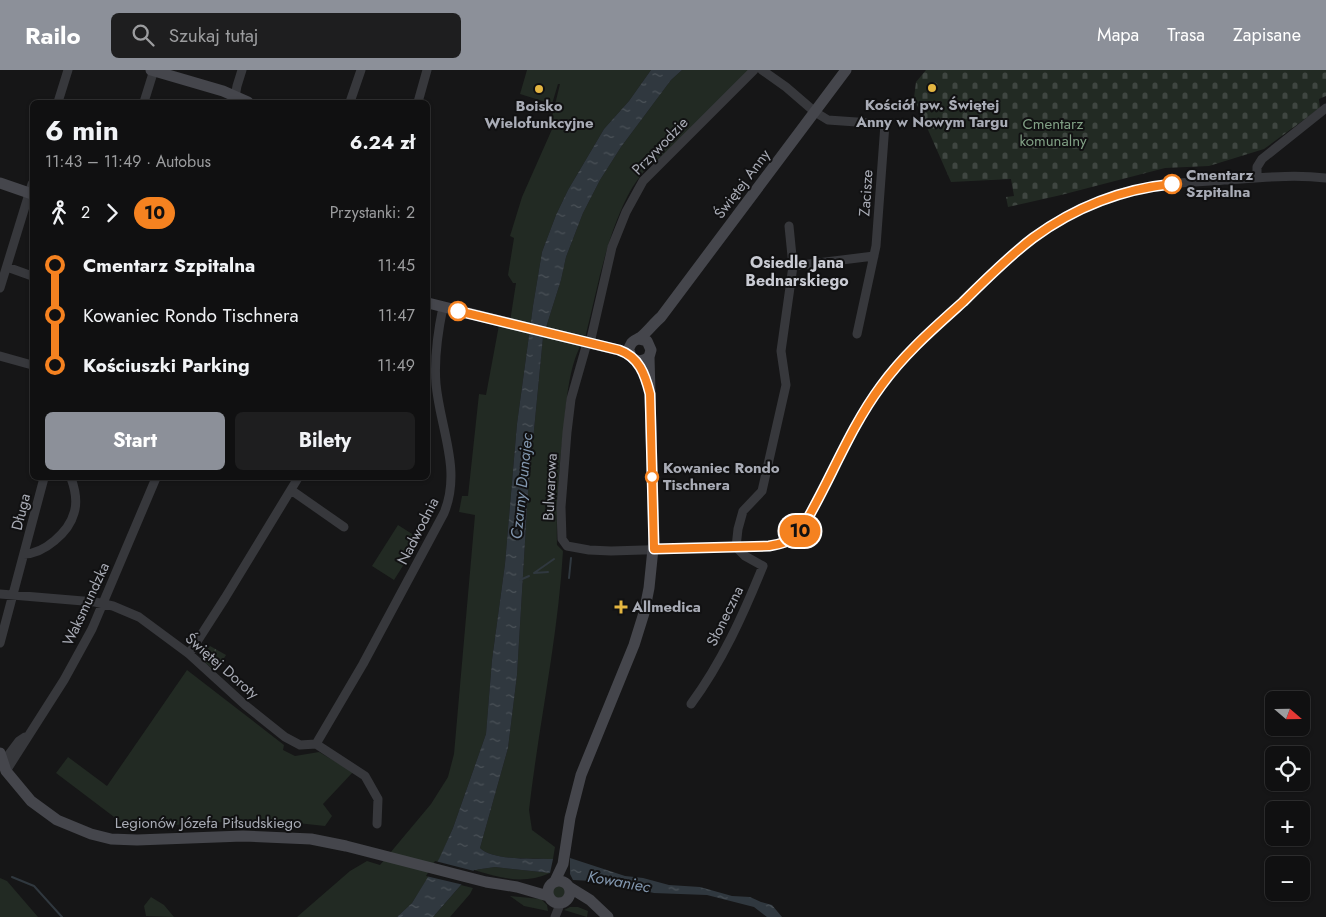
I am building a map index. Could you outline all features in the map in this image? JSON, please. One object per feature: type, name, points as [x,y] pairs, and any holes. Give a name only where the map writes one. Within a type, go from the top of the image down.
[{"type":"street","points":[[59,100],[68,70]]},
{"type":"street","points":[[145,100],[153,70],[223,91],[234,99],[242,70]]},
{"type":"street","points":[[351,100],[361,70]]},
{"type":"street","points":[[419,100],[427,70]]},
{"type":"street","name":"Przywodzie","points":[[589,343],[612,246],[626,212],[643,181],[754,70]]},
{"type":"street","points":[[762,70],[786,87],[815,112]]},
{"type":"street","name":"Świętej Anny","points":[[634,349],[661,317],[846,70]]},
{"type":"street","points":[[1257,178],[1257,167],[1262,159],[1326,108]]},
{"type":"street","name":"Zacisze","points":[[815,112],[828,120],[885,124],[876,246],[856,334]]},
{"type":"street","name":"Bulwarowa","points":[[589,343],[571,399],[562,492],[562,539],[567,546],[589,550],[736,547],[780,544],[798,535],[865,410],[881,386],[917,345],[1032,239],[1052,225],[1085,207],[1132,191],[1159,185],[1297,176],[1326,178]]},
{"type":"street","points":[[0,183],[30,190]]},
{"type":"street","points":[[0,288],[30,196]]},
{"type":"street","points":[[736,547],[743,511],[762,491],[786,385],[781,351],[793,266],[789,226]]},
{"type":"street","points":[[793,266],[874,256]]},
{"type":"street","points":[[8,267],[30,275]]},
{"type":"street","points":[[430,304],[589,343],[634,349],[643,360],[649,357],[654,549],[649,588],[635,642],[583,770],[573,807],[555,894],[555,916]]},
{"type":"street","name":"Nadwodnia","points":[[316,744],[364,664],[449,502],[452,491],[452,466],[437,392],[437,357],[443,307]]},
{"type":"street","name":"Świętej Anny","points":[[649,357],[651,352],[650,344],[661,317]]},
{"type":"street","points":[[634,349],[645,340],[650,344]]},
{"type":"street","points":[[634,349],[650,394]]},
{"type":"street","points":[[0,356],[30,364]]},
{"type":"street","points":[[430,394],[437,392]]},
{"type":"street","name":"Długa","points":[[0,643],[43,480]]},
{"type":"street","name":"Długa","points":[[24,554],[34,554],[46,549],[69,524],[74,513],[76,498],[72,480]]},
{"type":"street","name":"Waksmundzka","points":[[2,766],[18,742],[28,735],[64,680],[92,629],[155,480]]},
{"type":"street","points":[[189,654],[297,480]]},
{"type":"street","points":[[291,490],[344,527]]},
{"type":"street","name":"Słoneczna","points":[[691,704],[709,679],[745,610],[763,566],[745,556],[736,547]]},
{"type":"street","name":"Świętej Doroty","points":[[0,594],[104,604],[140,617],[189,654],[245,705],[285,737],[300,745],[316,744],[365,776],[378,799],[377,824]]},
{"type":"street","name":"Legionów Józefa Piłsudskiego","points":[[2,766],[31,801],[49,816],[74,828],[111,839],[277,837],[322,841],[486,882],[517,887],[528,885],[555,894]]},
{"type":"street","points":[[555,894],[570,893],[563,859]]},
{"type":"street","points":[[555,894],[561,881],[590,900],[594,906],[608,917]]},
{"type":"street","points":[[555,894],[594,906]]},
{"type":"green space","points":[[527,70],[651,70],[629,101],[604,129],[568,190],[542,252],[517,424],[505,564],[492,660],[486,734],[453,828],[439,860],[412,903],[397,917],[297,917],[350,871],[367,861],[380,865],[431,804],[448,777],[454,754],[475,515],[459,512],[462,496],[468,496],[479,394],[486,395],[499,325],[509,328],[516,283],[513,283],[508,275],[514,238],[510,236],[522,197],[553,127],[550,125],[560,84],[558,84],[552,104],[520,94]]},
{"type":"green space","points":[[682,70],[750,70],[657,164],[653,160],[639,177],[623,206],[609,242],[585,338],[572,369],[557,500],[557,545],[563,551],[561,584],[529,810],[532,830],[555,847],[553,859],[514,858],[494,855],[480,848],[508,748],[517,675],[528,492],[543,337],[561,280],[566,257],[583,213],[600,180],[621,147],[671,80]]},
{"type":"green space","name":"Cmentarz komunalny","points":[[926,70],[1326,70],[1326,96],[1319,99],[1320,108],[1264,149],[1209,166],[1165,168],[1008,207],[1006,197],[1014,196],[1011,179],[951,182],[914,98],[916,82]]},
{"type":"green space","points":[[398,525],[420,539],[394,580],[372,566]]},
{"type":"green space","points":[[210,646],[226,655],[216,671],[200,659]]},
{"type":"green space","points":[[187,670],[284,745],[283,750],[295,756],[319,752],[353,772],[323,804],[332,816],[325,826],[256,820],[126,826],[56,773],[68,757],[107,786]]},
{"type":"green space","points":[[495,867],[550,873],[531,879],[512,879],[474,870]]},
{"type":"green space","points":[[0,878],[7,881],[38,917],[0,917]]},
{"type":"green space","points":[[461,885],[473,888],[450,917],[433,917]]},
{"type":"green space","points":[[559,886],[565,892],[559,898],[553,892]]},
{"type":"green space","points":[[510,896],[541,899],[547,905],[548,911],[524,906]]},
{"type":"green space","points":[[151,897],[164,905],[174,917],[146,916],[144,906]]},
{"type":"green space","points":[[570,907],[578,907],[588,911],[587,917],[564,910]]},
{"type":"water","name":"Czarny Dunajec","points":[[651,70],[682,70],[671,80],[621,147],[600,180],[583,213],[566,257],[561,280],[543,337],[528,492],[517,675],[508,748],[480,848],[494,855],[504,857],[553,859],[550,873],[495,867],[474,870],[433,917],[397,917],[412,903],[439,859],[453,828],[486,734],[492,660],[505,564],[517,424],[542,252],[568,190],[604,129],[629,101]]},
{"type":"water","name":"Kowaniec","points":[[570,858],[625,876],[643,878],[669,885],[700,887],[732,896],[750,897],[772,905],[782,917],[767,917],[754,907],[707,895],[654,893],[593,881],[573,880],[570,874]]},
{"type":"pier","points":[[435,861],[478,872],[475,872],[464,885],[426,876]]},
{"type":"waterway","points":[[569,578],[571,558]]},
{"type":"waterway","points":[[534,573],[554,559]]},
{"type":"waterway","points":[[534,573],[548,572]]},
{"type":"waterway","points":[[520,580],[529,576]]},
{"type":"waterway","points":[[12,877],[34,886],[62,917]]},
{"type":"bus line","name":"10","points":[[458,311],[502,320],[619,350],[630,354],[632,358],[637,360],[642,367],[650,394],[654,549],[769,546],[786,542],[798,535],[865,410],[899,364],[1012,256],[1052,225],[1085,207],[1132,191],[1172,184]]},
{"type":"place","name":"Kościół pw. Świętej Anny w Nowym Targu","points":[[932,88]]},
{"type":"place","name":"Boisko Wielofunkcyjne","points":[[539,89]]},
{"type":"place","name":"Cmentarz Szpitalna","points":[[1172,184]]},
{"type":"place","name":"Kowaniec Rondo Tischnera","points":[[652,477]]},
{"type":"place","name":"Allmedica","points":[[621,607]]},
{"type":"district","name":"Osiedle Jana Bednarskiego","points":[[797,271]]}]
